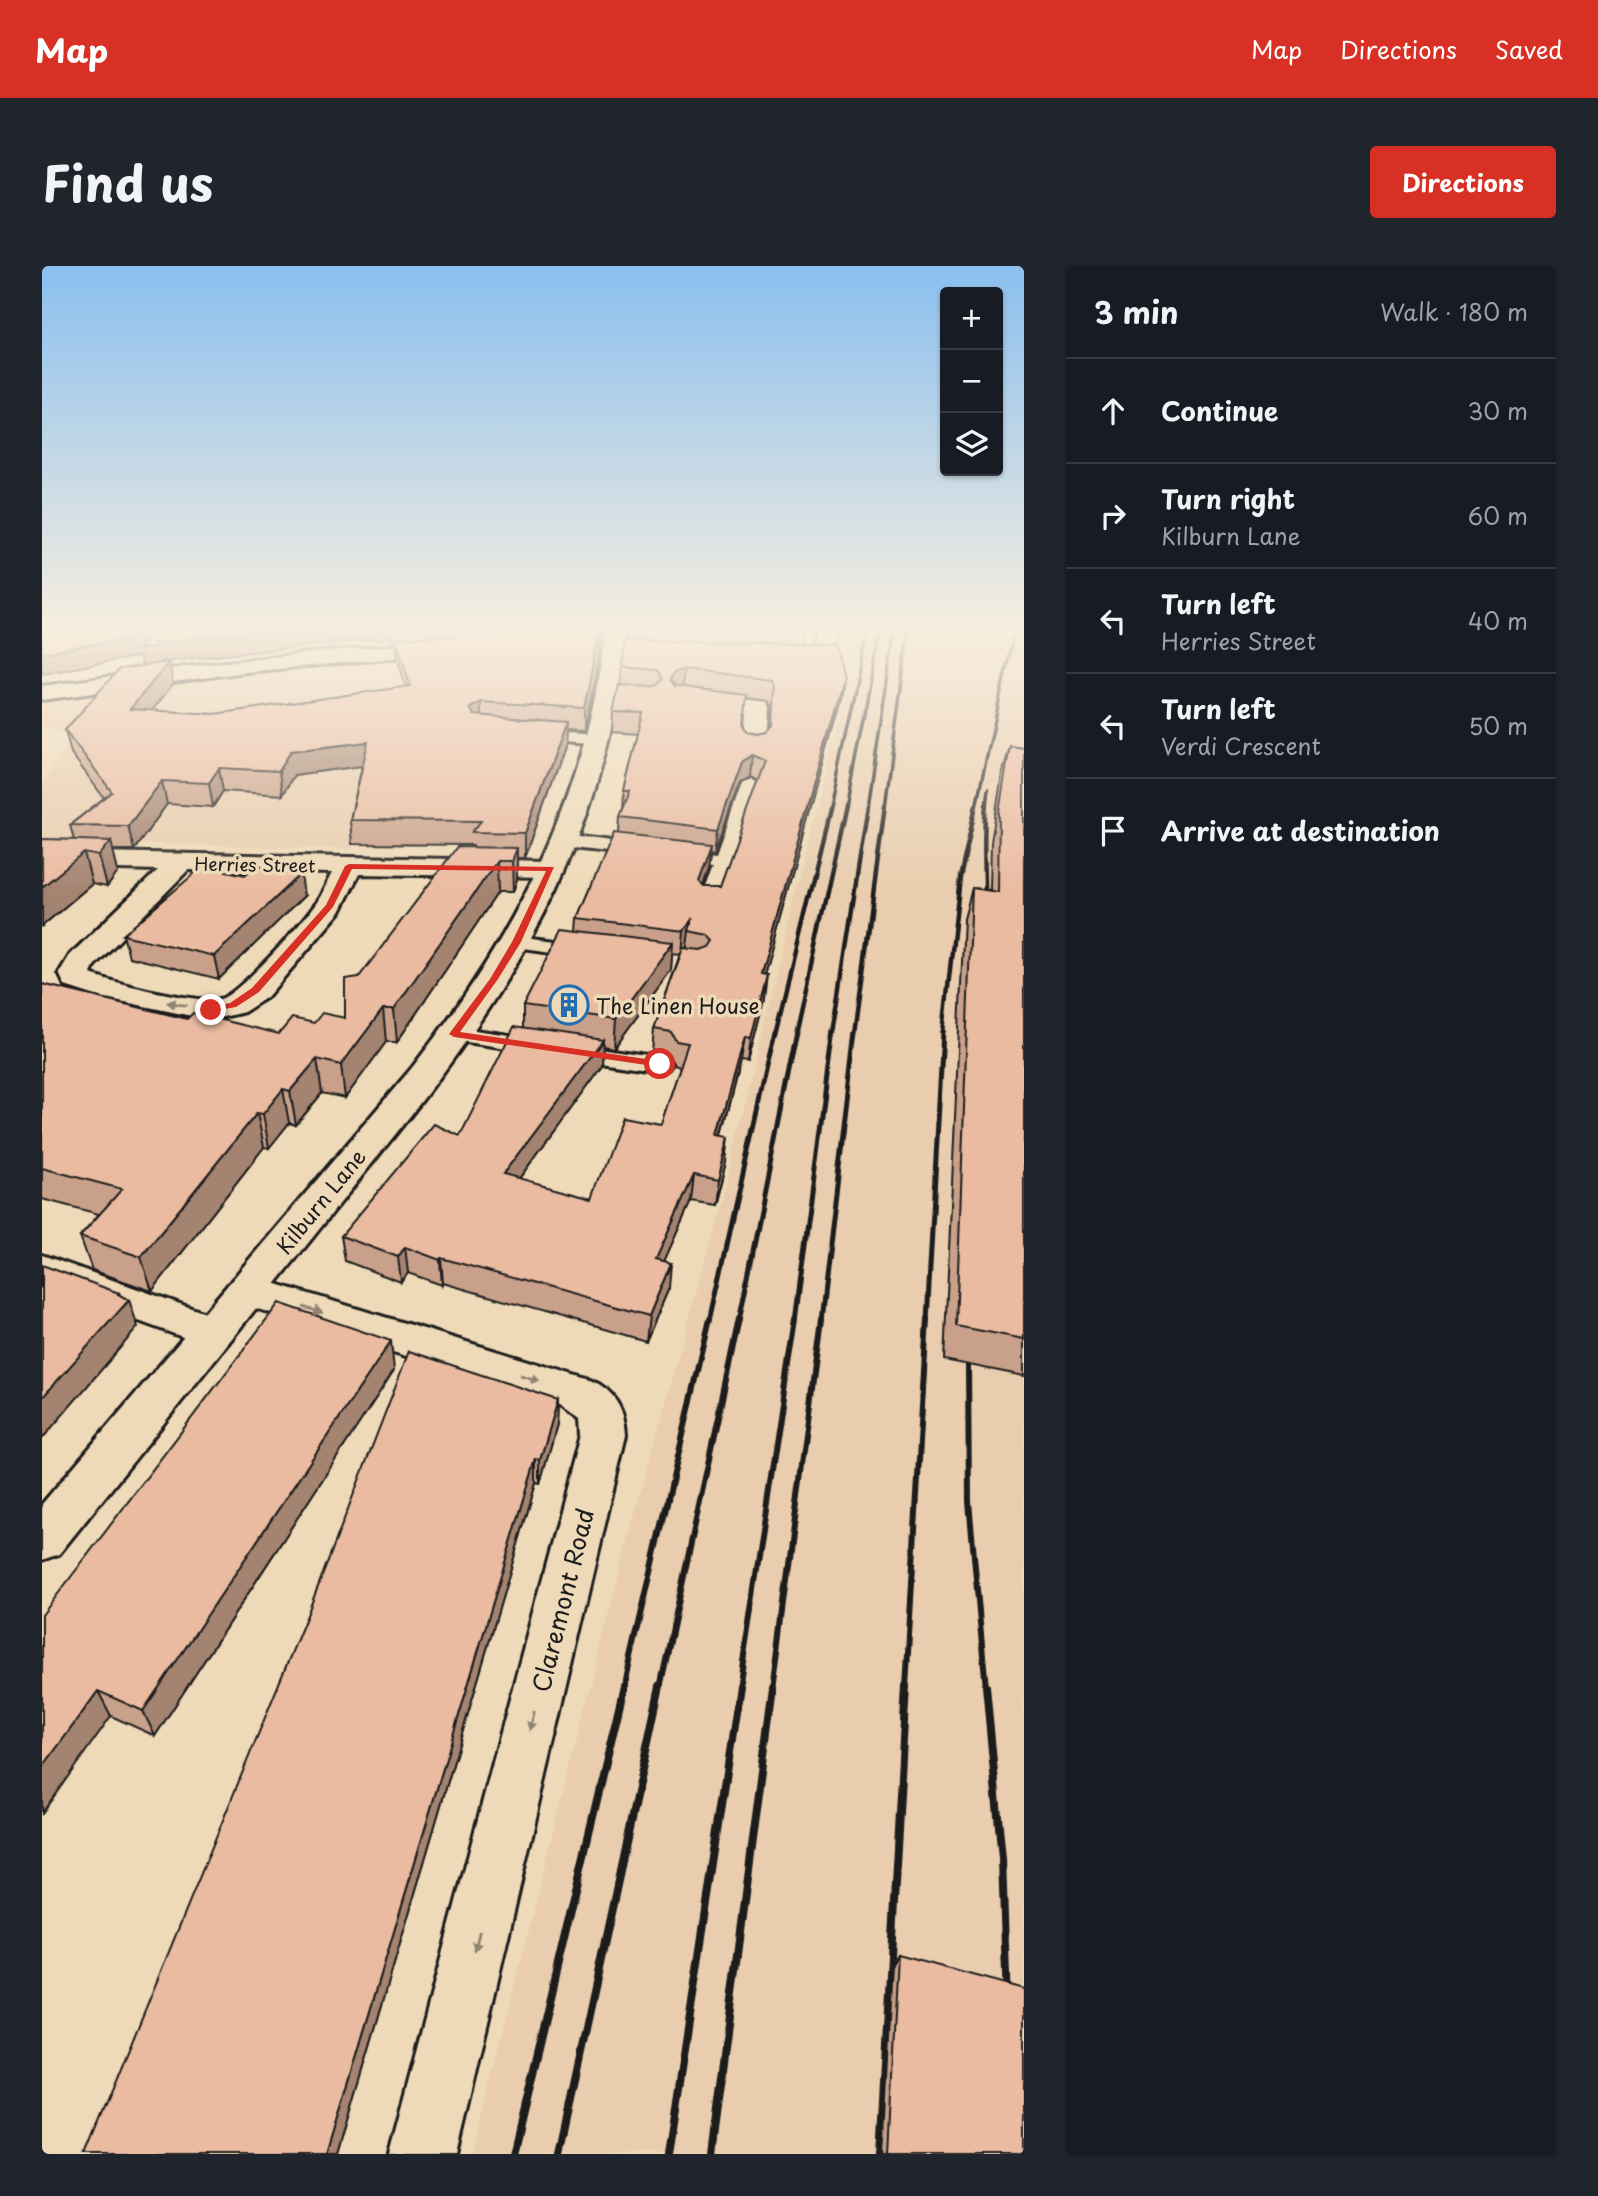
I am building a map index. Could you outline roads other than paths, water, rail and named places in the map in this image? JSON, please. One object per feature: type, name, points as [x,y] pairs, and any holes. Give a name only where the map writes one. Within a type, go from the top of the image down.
[{"type":"street","name":"Kilburn Lane","points":[[42,1539],[454,1034],[494,979],[516,942],[557,855],[600,740],[612,716]]},
{"type":"street","points":[[756,746],[758,716]]},
{"type":"street","name":"Herries Street","points":[[42,859],[349,866],[557,855]]},
{"type":"street","points":[[181,862],[81,962],[75,972],[76,979],[163,1002],[211,1010],[233,1005],[256,990],[330,906],[349,866]]},
{"type":"street","points":[[42,1270],[213,1332]]},
{"type":"street","name":"Claremont Road","points":[[247,1290],[575,1392],[598,1406],[603,1417],[600,1449],[423,2154]]},
{"type":"lane","points":[[517,735],[600,740]]},
{"type":"lane","points":[[709,903],[751,784]]},
{"type":"lane","points":[[557,855],[724,860]]},
{"type":"lane","points":[[516,942],[609,954]]},
{"type":"lane","points":[[454,1034],[660,1064]]},
{"type":"railway","points":[[830,807],[849,716]]},
{"type":"railway","points":[[846,807],[864,716]]},
{"type":"railway","points":[[868,807],[882,716]]},
{"type":"railway","points":[[885,807],[897,716]]},
{"type":"railway","points":[[976,807],[996,716]]},
{"type":"railway","points":[[986,807],[988,790]]},
{"type":"railway","points":[[775,1033],[831,805]]},
{"type":"railway","points":[[796,1033],[846,805]]},
{"type":"railway","points":[[833,1033],[868,805]]},
{"type":"railway","points":[[855,1033],[885,805]]},
{"type":"railway","points":[[943,1033],[960,878],[976,805]]},
{"type":"railway","points":[[985,908],[986,805]]},
{"type":"railway","points":[[710,1321],[775,1031]]},
{"type":"railway","points":[[739,1321],[797,1031]]},
{"type":"railway","points":[[795,1321],[833,1031]]},
{"type":"railway","points":[[821,1321],[855,1031]]},
{"type":"railway","points":[[927,1321],[943,1031]]},
{"type":"railway","points":[[624,1688],[710,1319]]},
{"type":"railway","points":[[660,1688],[739,1319]]},
{"type":"railway","points":[[739,1688],[795,1319]]},
{"type":"railway","points":[[773,1688],[821,1319]]},
{"type":"railway","points":[[906,1688],[927,1319]]},
{"type":"railway","points":[[968,1365],[969,1502],[986,1688]]},
{"type":"railway","points":[[513,2154],[624,1686]]},
{"type":"railway","points":[[559,2154],[660,1686]]},
{"type":"railway","points":[[669,2154],[740,1686]]},
{"type":"railway","points":[[712,2154],[773,1686]]},
{"type":"railway","points":[[880,2154],[906,1686]]},
{"type":"railway","points":[[986,1686],[1002,1859],[1007,2004]]},
{"type":"place","name":"The Linen House","points":[[569,1005]]}]
